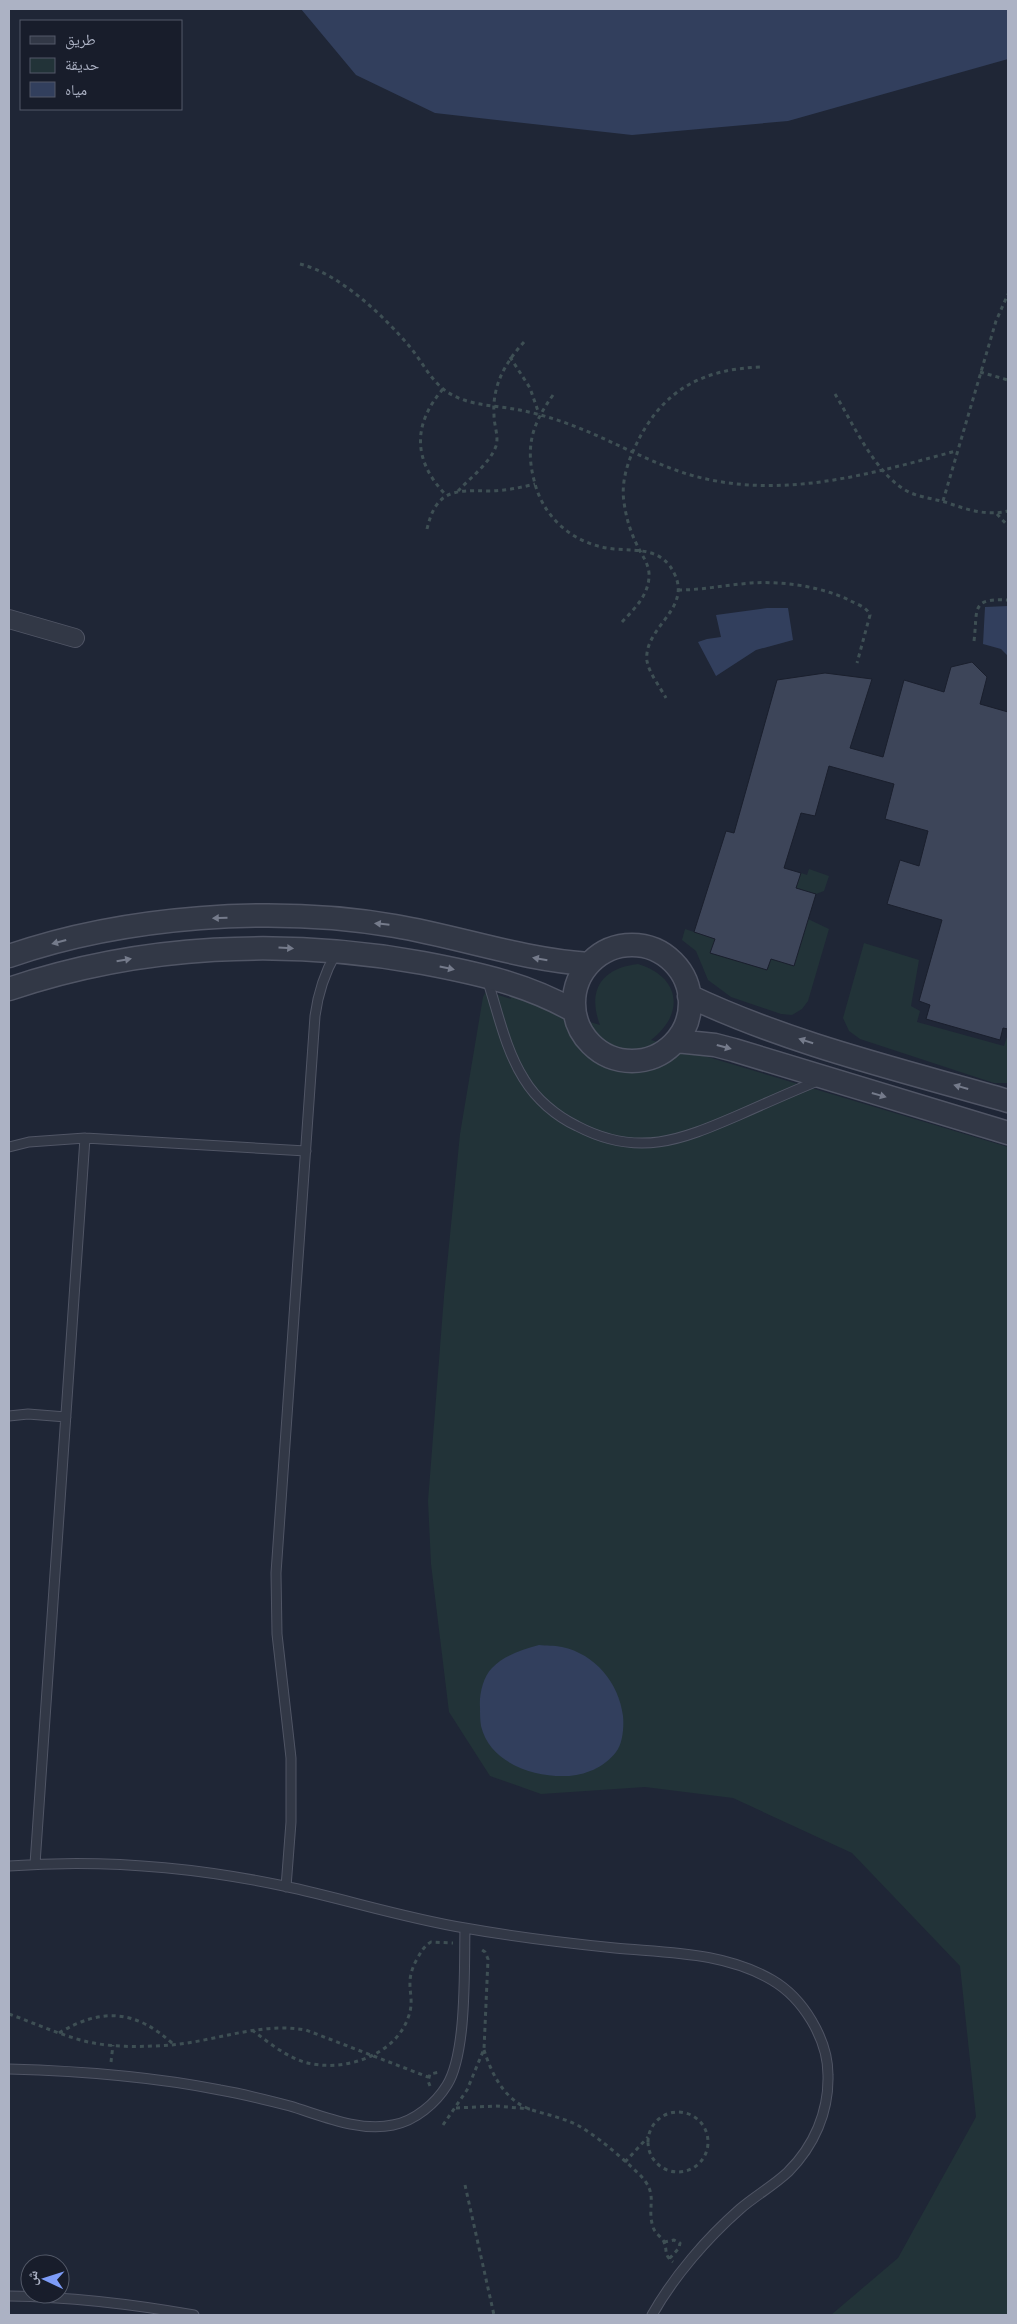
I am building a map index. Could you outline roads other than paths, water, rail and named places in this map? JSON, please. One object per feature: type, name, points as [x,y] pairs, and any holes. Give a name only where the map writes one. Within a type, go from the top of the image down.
[{"type":"street","points":[[9,619],[75,638]]},
{"type":"street","points":[[9,956],[79,937],[144,925],[210,918],[276,916],[393,926],[443,935],[535,958],[589,964]]},
{"type":"street","points":[[627,945],[649,948],[668,958],[679,969],[686,982],[689,996],[687,1020],[676,1041],[665,1051],[644,1060],[622,1061],[608,1057],[596,1049],[585,1038],[578,1025],[574,1011],[574,994],[579,978],[589,964],[600,954],[613,948],[627,945]]},
{"type":"street","points":[[9,989],[86,967],[148,956],[211,949],[275,947],[338,950],[412,961],[486,976],[535,991],[574,1011]]},
{"type":"street","points":[[689,996],[743,1020],[785,1035],[1008,1101]]},
{"type":"street","points":[[676,1041],[715,1045],[1008,1133]]},
{"type":"lane","points":[[286,1887],[291,1822],[291,1758],[278,1634],[276,1573],[318,995],[326,971],[338,950]]},
{"type":"lane","points":[[486,976],[511,1053],[524,1079],[543,1102],[566,1121],[592,1134],[620,1142],[649,1144],[678,1140],[823,1078]]},
{"type":"lane","points":[[9,1147],[29,1142],[85,1138],[306,1152]]},
{"type":"lane","points":[[35,1864],[85,1138]]},
{"type":"lane","points":[[9,1416],[28,1414],[66,1416]]},
{"type":"lane","points":[[9,1866],[98,1863],[161,1867],[224,1875],[286,1887],[465,1928],[541,1940],[693,1954],[740,1966],[774,1981],[801,2006],[820,2037],[828,2073],[826,2110],[811,2144],[788,2172],[740,2210],[684,2270],[652,2315]]},
{"type":"lane","points":[[9,2069],[110,2074],[166,2080],[276,2102],[351,2124],[373,2127],[394,2125],[411,2119],[426,2108],[446,2087],[453,2074],[460,2039],[465,1928]]},
{"type":"lane","points":[[9,2296],[77,2298],[135,2304],[194,2315]]},
{"type":"water","points":[[301,9],[1008,9],[1008,59],[788,121],[632,135],[435,113],[356,75]]},
{"type":"water","points":[[1008,606],[1008,656],[1001,649],[983,644],[985,607]]},
{"type":"water","points":[[767,608],[788,608],[793,640],[756,650],[716,676],[698,642],[721,637],[716,615]]},
{"type":"water","points":[[539,1645],[562,1647],[585,1656],[603,1672],[616,1692],[623,1716],[622,1740],[618,1749],[611,1757],[594,1770],[573,1776],[540,1774],[514,1765],[503,1758],[493,1750],[486,1739],[481,1726],[480,1702],[482,1686],[486,1676],[497,1663],[508,1656]]}]
